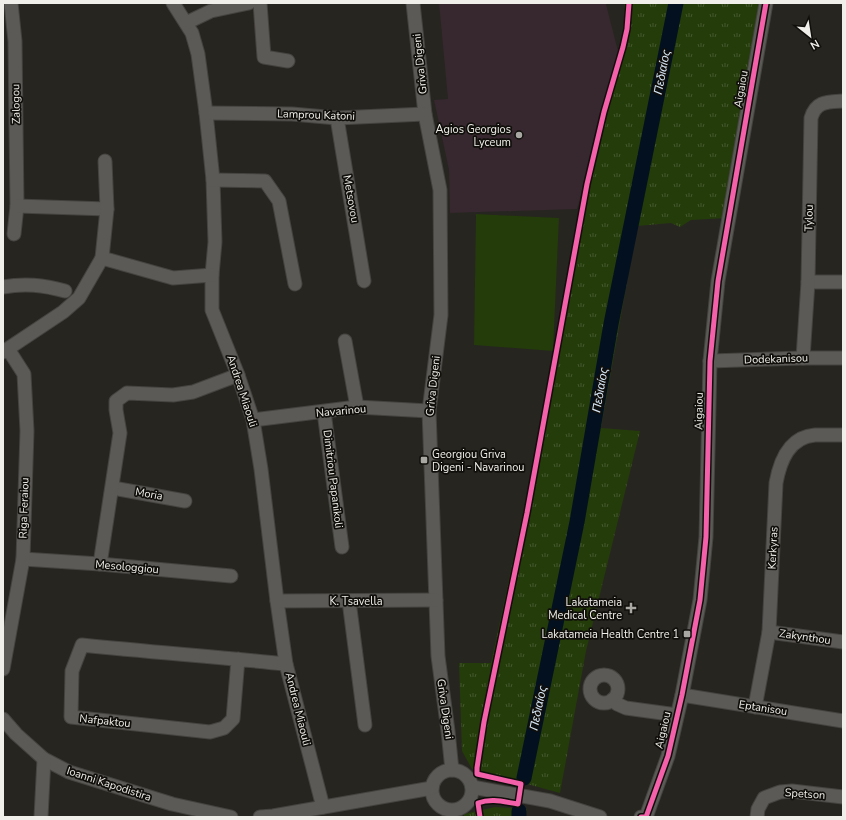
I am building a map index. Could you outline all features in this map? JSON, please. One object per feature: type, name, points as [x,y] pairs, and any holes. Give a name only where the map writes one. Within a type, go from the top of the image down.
[{"type":"street","name":"Zalogou","points":[[11,3],[15,41],[16,206],[14,234]]},
{"type":"street","name":"Andrea Miaouli","points":[[173,3],[192,33],[198,54],[206,114],[213,180],[216,242],[212,275],[212,310],[238,374],[253,420],[261,469],[286,664],[323,807]]},
{"type":"street","points":[[186,23],[211,11],[249,3]]},
{"type":"street","points":[[260,3],[264,57],[288,61]]},
{"type":"street","name":"Griva Digeni","points":[[413,3],[425,114],[440,190],[441,315],[429,410],[438,656],[452,770]]},
{"type":"street","name":"Aigaiou","points":[[646,817],[668,756],[682,695],[700,600],[706,537],[710,362],[718,281],[766,3]]},
{"type":"street","name":"Tylou","points":[[803,358],[808,282],[811,118],[813,111],[820,104],[843,101]]},
{"type":"street","name":"Lamprou Katoni","points":[[206,114],[292,114],[337,118],[425,114]]},
{"type":"street","name":"Metsovou","points":[[337,118],[364,281]]},
{"type":"street","points":[[6,351],[63,312],[79,298],[102,258],[107,209],[105,161]]},
{"type":"street","points":[[213,180],[264,181],[279,201],[295,284]]},
{"type":"street","points":[[16,206],[107,209]]},
{"type":"street","points":[[102,258],[173,278],[212,275]]},
{"type":"street","points":[[808,282],[843,282]]},
{"type":"street","points":[[3,287],[15,285],[44,286],[65,292]]},
{"type":"street","points":[[345,341],[357,408]]},
{"type":"street","name":"Riga Feraiou","points":[[3,669],[23,559],[27,431],[24,374],[6,351]]},
{"type":"street","name":"Dodekanisou","points":[[710,362],[803,358],[843,358]]},
{"type":"street","points":[[100,564],[113,488],[120,433],[116,401],[127,393],[173,395],[193,392],[238,374]]},
{"type":"street","name":"Navarinou","points":[[253,420],[357,408],[429,410]]},
{"type":"street","name":"Dimitriou Papanikoli","points":[[324,412],[342,547]]},
{"type":"street","name":"Kerkyras","points":[[755,707],[769,632],[776,483],[781,462],[790,447],[804,438],[813,435],[843,435]]},
{"type":"street","name":"Moria","points":[[113,488],[186,501]]},
{"type":"street","name":"Mesologgiou","points":[[23,559],[100,564],[231,576]]},
{"type":"street","name":"K. Tsavella","points":[[277,601],[436,600]]},
{"type":"street","points":[[350,601],[365,725]]},
{"type":"street","name":"Zakynthou","points":[[769,632],[843,639]]},
{"type":"street","name":"Nafpaktou","points":[[238,659],[233,719],[224,728],[210,732],[71,717],[72,671],[82,646],[238,659],[286,664]]},
{"type":"street","name":"Eptanisou","points":[[682,695],[843,721]]},
{"type":"street","points":[[612,700],[626,708],[677,715]]},
{"type":"street","name":"Ioanni Kapodistira","points":[[3,719],[16,734],[44,759],[69,772],[164,802],[231,817]]},
{"type":"street","points":[[41,817],[44,759]]},
{"type":"street","points":[[452,770],[459,771],[465,775],[469,779],[472,787],[470,798],[465,805],[449,813],[435,800],[432,788],[438,776],[452,770]]},
{"type":"street","points":[[472,787],[550,801],[600,817]]},
{"type":"street","points":[[260,817],[432,788]]},
{"type":"street","name":"Spetson","points":[[757,817],[758,809],[764,798],[780,792],[792,791],[843,797]]},
{"type":"street","points":[[641,817],[646,817]]},
{"type":"shaded area","name":"Agios Georgios Lyceum","points":[[439,3],[610,3],[606,4],[619,55],[577,209],[450,213],[449,170],[434,100],[448,99]]},
{"type":"green space","points":[[624,3],[762,3],[727,218],[691,220],[680,227],[671,223],[637,226],[601,428],[640,431],[586,651],[560,793],[472,769],[462,751],[459,663],[491,663],[542,424],[558,323],[581,200],[620,55],[624,22]]},
{"type":"green space","points":[[476,214],[559,218],[553,351],[474,345]]},
{"type":"green space","points":[[495,807],[527,809],[526,817],[464,817],[464,814]]},
{"type":"waterway","name":"Πεδιαίος","points":[[524,778],[577,522],[611,324],[676,3]]},
{"type":"waterway","name":"Πεδιαίος","points":[[519,811],[519,817]]},
{"type":"cycle path","points":[[480,817],[478,803],[503,801],[518,804],[521,784],[477,774],[477,768],[484,722],[527,513],[587,184],[604,112],[623,47],[627,29],[629,3]]},
{"type":"cycle path","points":[[641,817],[646,817],[668,756],[682,695],[700,600],[706,537],[710,361],[718,281],[766,3]]},
{"type":"place","name":"Agios Georgios Lyceum","points":[[519,135]]},
{"type":"place","name":"Georgiou Griva Digeni - Navarinou","points":[[424,460]]},
{"type":"place","name":"Lakatameia Medical Centre","points":[[631,608]]},
{"type":"place","name":"Lakatameia Health Centre 1","points":[[687,634]]}]
